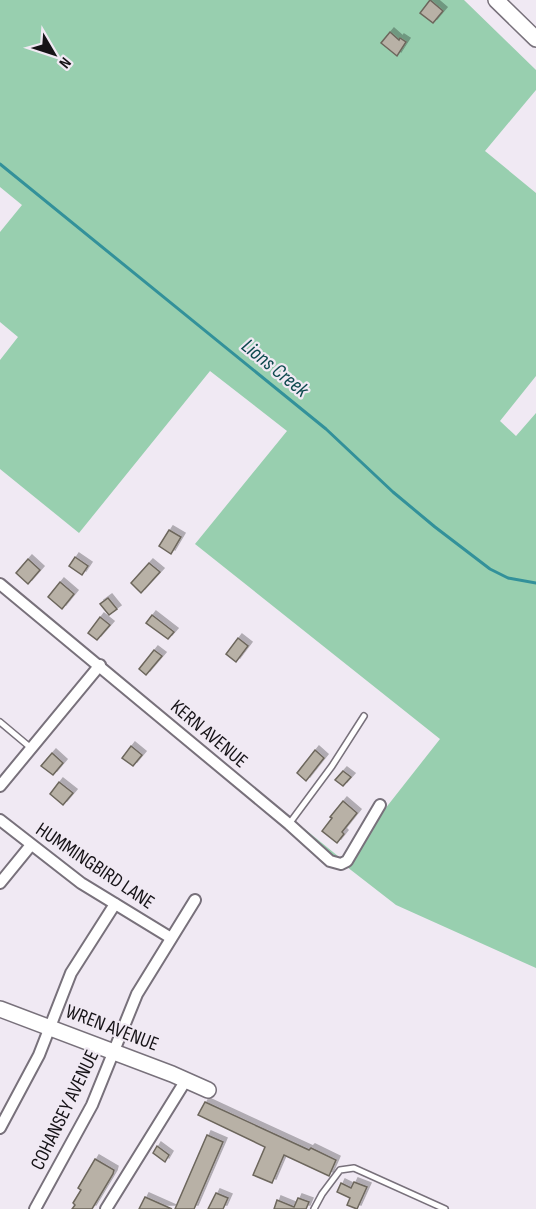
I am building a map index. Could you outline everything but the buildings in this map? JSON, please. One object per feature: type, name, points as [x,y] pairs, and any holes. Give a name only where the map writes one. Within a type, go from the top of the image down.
[{"type":"street","points":[[495,0],[536,39]]},
{"type":"street","name":"KERN AVENUE","points":[[0,584],[100,665],[330,861],[341,864],[347,861],[380,805]]},
{"type":"street","points":[[0,786],[100,665]]},
{"type":"street","name":"HUMMINGBIRD LANE","points":[[0,820],[81,883],[171,938]]},
{"type":"street","points":[[0,883],[31,845]]},
{"type":"street","name":"COHANSEY AVENUE","points":[[35,1209],[92,1105],[137,994],[195,900]]},
{"type":"street","points":[[0,1128],[31,1072],[71,973],[115,904]]},
{"type":"street","name":"WREN AVENUE","points":[[0,1009],[114,1051],[208,1090]]},
{"type":"street","points":[[106,1209],[186,1080]]},
{"type":"lane","points":[[289,824],[332,766],[364,716]]},
{"type":"lane","points":[[0,722],[32,749]]},
{"type":"lane","points":[[314,1209],[340,1170],[354,1168],[445,1209]]},
{"type":"green space","points":[[0,0],[464,0],[536,70],[536,90],[485,151],[536,193],[536,376],[500,421],[516,436],[536,413],[536,968],[396,905],[302,832],[101,663],[344,861],[440,739],[195,544],[287,431],[210,371],[79,533],[0,469],[0,360],[18,337],[0,322],[0,232],[22,205],[0,187]]},
{"type":"waterway","name":"Lions Creek","points":[[0,164],[326,429],[393,492],[435,527],[490,569],[508,578],[536,583]]}]
